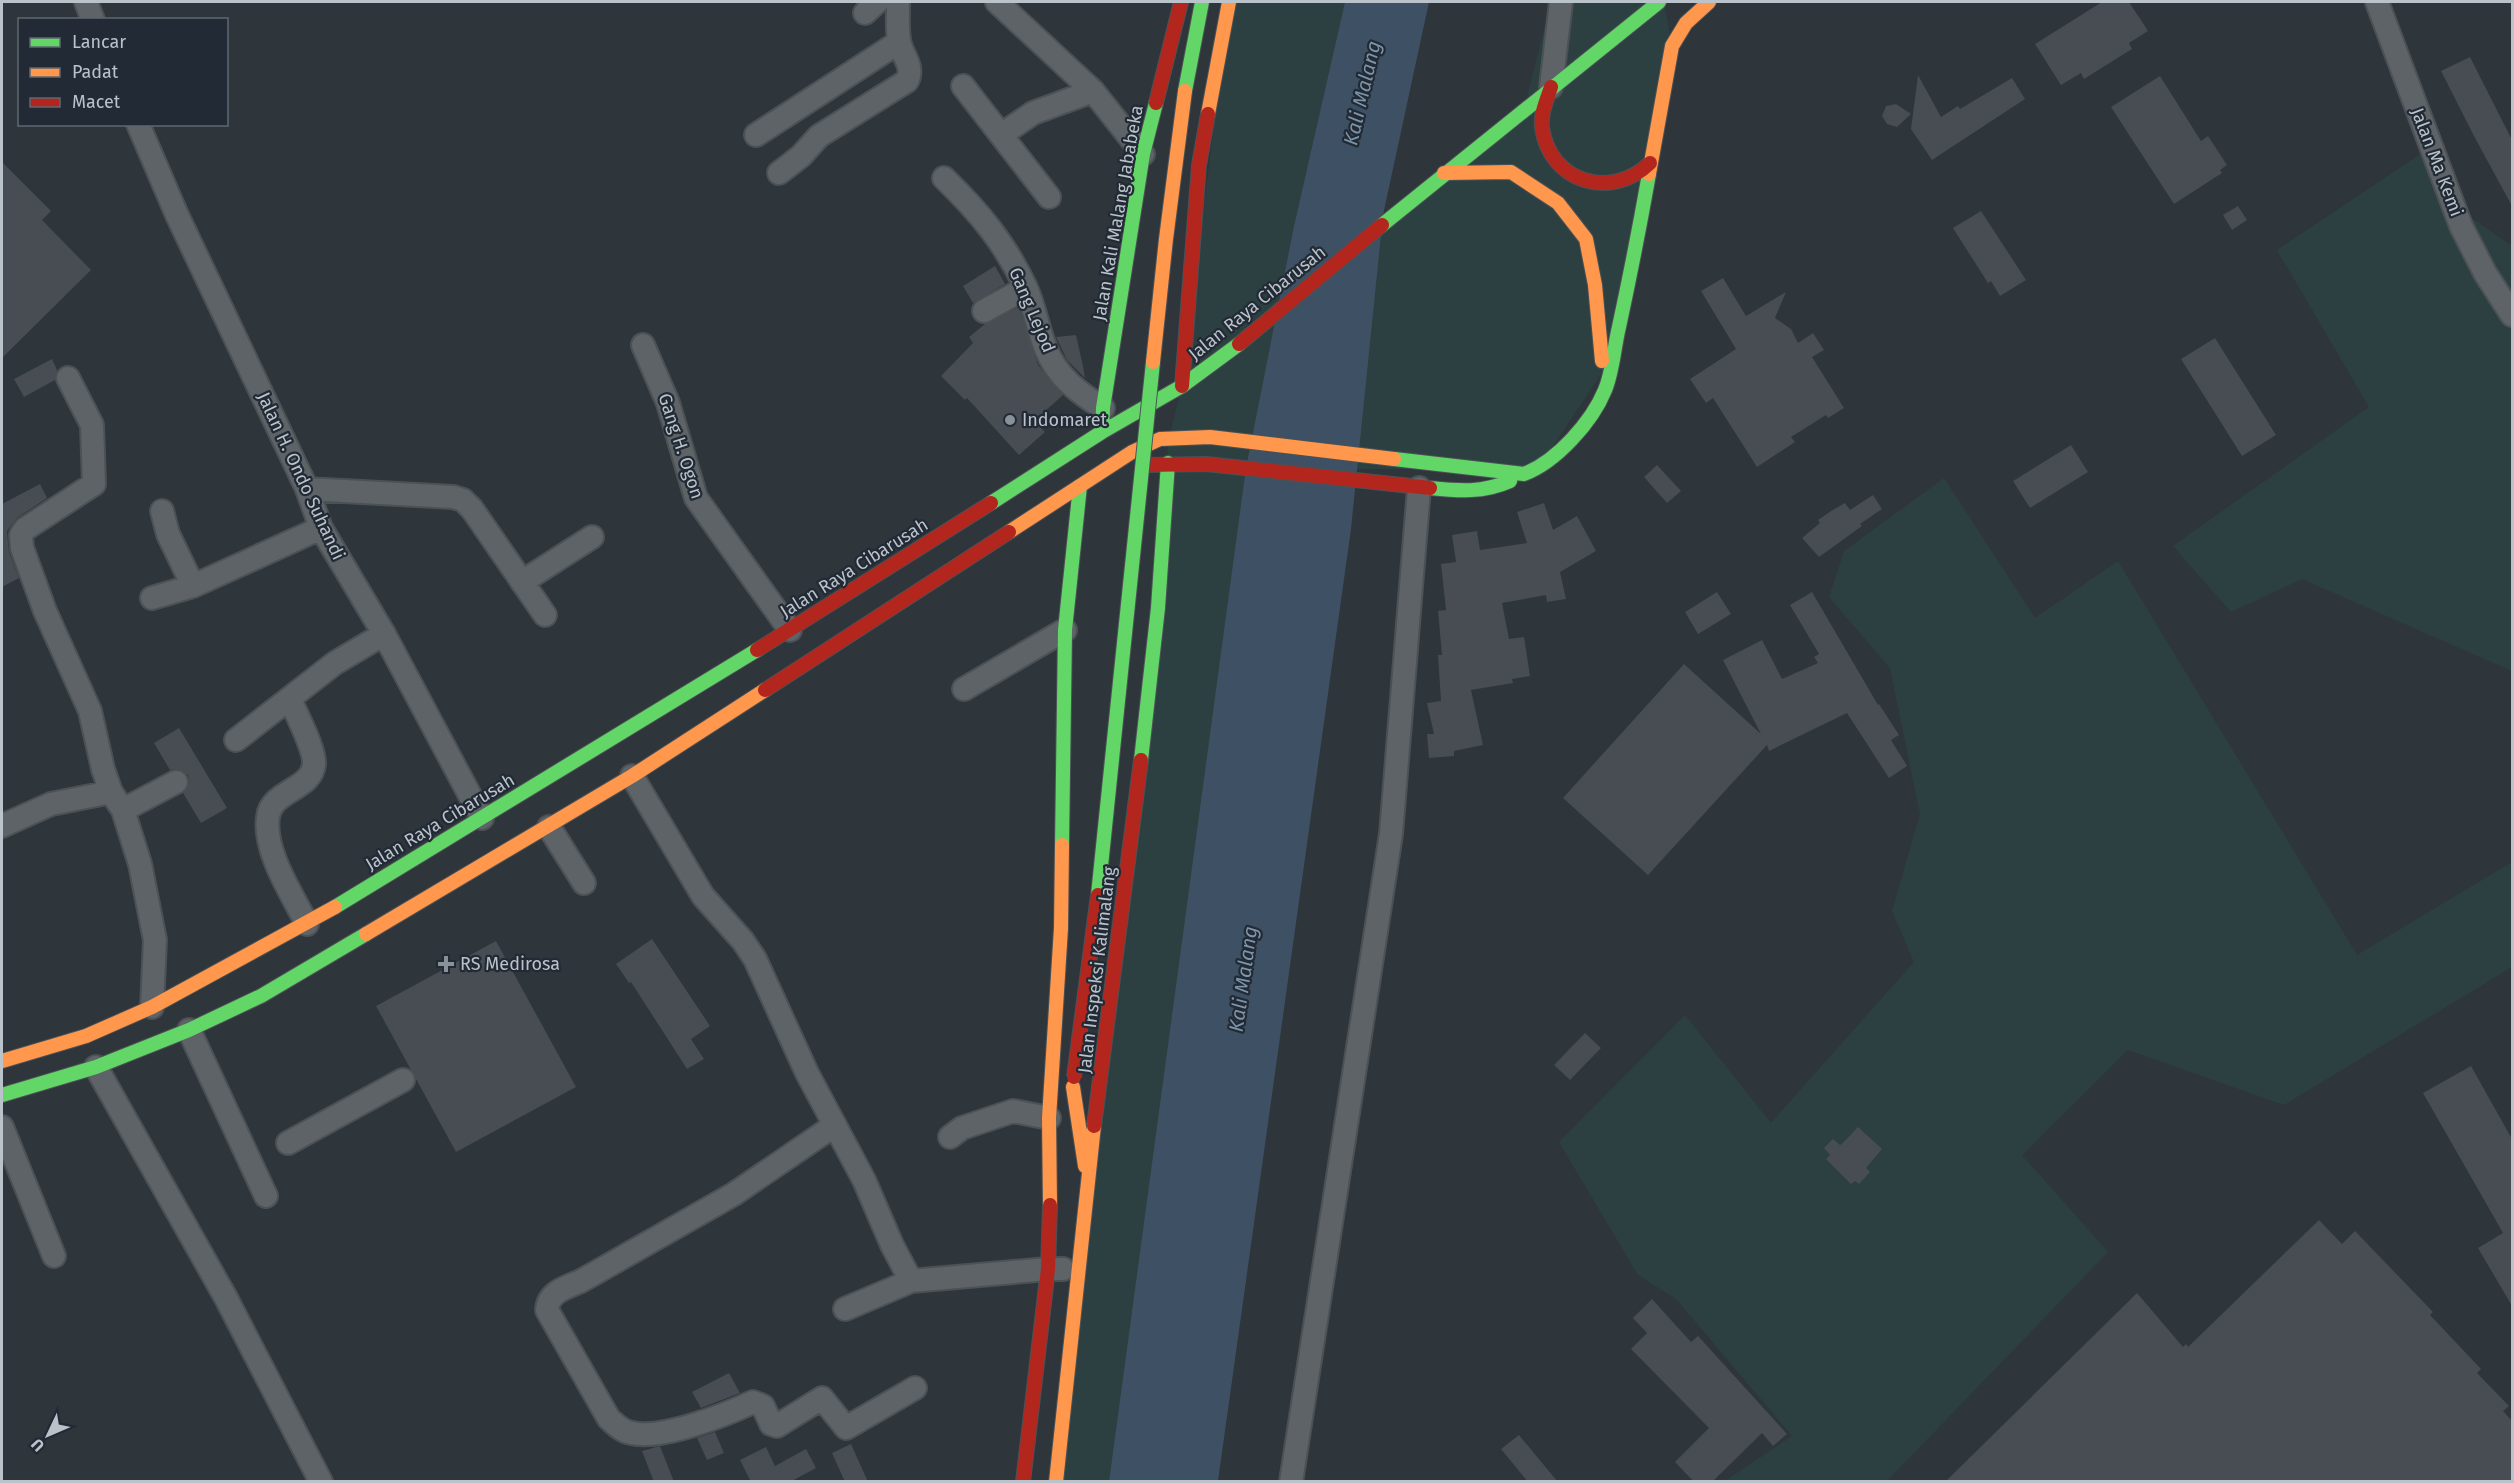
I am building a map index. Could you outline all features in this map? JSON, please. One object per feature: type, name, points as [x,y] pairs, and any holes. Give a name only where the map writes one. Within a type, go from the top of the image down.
[{"type":"main road","name":"Jalan Kali Malang Jababeka","points":[[1102,432],[1103,408],[1154,156],[1181,2]]},
{"type":"main road","points":[[1049,1166],[1073,1082],[1100,880],[1166,238],[1183,103],[1202,2]]},
{"type":"main road","points":[[1182,386],[1199,165],[1229,2]]},
{"type":"main road","name":"Jalan Raya Cibarusah","points":[[2,1061],[86,1036],[152,1007],[307,924],[790,630],[1102,432],[1182,386],[1220,359],[1444,173],[1659,2]]},
{"type":"main road","points":[[1102,472],[1114,468],[1168,463],[1206,464],[1419,488],[1479,491],[1494,488],[1538,469],[1557,456],[1582,428],[1604,392],[1634,258],[1672,45],[1686,22],[1709,2]]},
{"type":"main road","points":[[1551,87],[1545,104],[1542,127],[1549,151],[1564,170],[1585,182],[1609,184],[1632,178],[1650,163]]},
{"type":"main road","points":[[1154,156],[1199,165]]},
{"type":"main road","points":[[1444,173],[1511,172],[1557,202],[1586,239],[1595,285],[1604,392]]},
{"type":"main road","points":[[2,1095],[96,1067],[189,1029],[261,996],[632,776],[1132,452],[1160,439],[1210,437],[1524,474]]},
{"type":"main road","name":"Jalan Inspeksi Kalimalang","points":[[1056,1482],[1088,1182],[1158,608],[1168,463]]},
{"type":"main road","name":"Jalan Inspeksi Kalimalang","points":[[1023,1482],[1048,1269],[1049,1118],[1060,928],[1065,630],[1080,486]]},
{"type":"main road","points":[[1073,1082],[1088,1182]]},
{"type":"street","points":[[86,2],[92,18]]},
{"type":"street","points":[[779,173],[801,156],[819,136],[907,81],[910,76],[909,65],[899,42],[898,2]]},
{"type":"street","points":[[997,2],[1093,91],[1154,156]]},
{"type":"street","points":[[1551,87],[1561,2]]},
{"type":"street","name":"Jalan Ma Kemi","points":[[2376,2],[2461,226],[2512,315]]},
{"type":"street","points":[[756,135],[899,42]]},
{"type":"street","points":[[963,86],[1048,197]]},
{"type":"street","points":[[1001,135],[1033,113],[1093,91]]},
{"type":"street","name":"Jalan H. Ondo Suhandi","points":[[139,126],[177,215],[307,489],[321,528],[384,634],[482,818]]},
{"type":"street","name":"Gang Lejod","points":[[944,178],[978,211],[1003,247],[1026,288],[1046,350],[1063,377],[1080,394],[1103,408]]},
{"type":"street","points":[[984,311],[1026,288]]},
{"type":"street","name":"Gang H. Ogon","points":[[643,345],[668,403],[696,498],[790,630]]},
{"type":"street","points":[[68,378],[92,425],[94,484],[25,529],[21,535],[22,548],[45,611],[90,711],[103,770],[140,864],[155,940],[152,1007]]},
{"type":"street","points":[[1291,1482],[1391,834],[1419,488]]},
{"type":"street","points":[[307,489],[453,497],[463,500],[472,509],[545,615]]},
{"type":"street","points":[[162,511],[168,534],[193,586]]},
{"type":"street","points":[[152,598],[193,586],[321,528]]},
{"type":"street","points":[[522,582],[592,537]]},
{"type":"street","points":[[964,689],[1065,630]]},
{"type":"street","points":[[236,740],[335,663],[384,634]]},
{"type":"street","points":[[290,699],[315,762],[312,773],[283,794],[271,806],[267,838],[307,924]]},
{"type":"street","points":[[632,776],[703,896],[755,958],[807,1073],[864,1180],[892,1245],[911,1281]]},
{"type":"street","points":[[2,826],[51,804],[117,801],[176,782]]},
{"type":"street","points":[[549,827],[584,883]]},
{"type":"street","points":[[189,1029],[266,1196]]},
{"type":"street","points":[[96,1067],[226,1298],[321,1482]]},
{"type":"street","points":[[288,1143],[403,1080]]},
{"type":"street","points":[[950,1137],[970,1125],[1013,1111],[1049,1118]]},
{"type":"street","points":[[835,1125],[734,1194],[582,1281],[561,1290],[549,1299],[547,1310],[609,1419],[632,1434],[655,1434],[722,1416],[753,1402],[763,1406],[771,1424],[777,1426],[822,1398],[846,1428],[915,1388]]},
{"type":"street","points":[[2,1126],[54,1256]]},
{"type":"street","points":[[845,1309],[911,1281],[1048,1269],[1078,1270]]},
{"type":"green space","points":[[1229,2],[1345,2],[1294,226],[1278,308],[1524,109],[1551,2],[1664,2],[1672,46],[1613,356],[1538,469],[1250,469],[1208,758],[1110,1481],[1056,1482],[1169,438],[1182,386]]},
{"type":"green space","points":[[2425,151],[2446,200],[2512,246],[2512,671],[2302,579],[2231,612],[2173,546],[2369,407],[2277,250]]},
{"type":"green space","points":[[1944,478],[2035,618],[2118,561],[2357,955],[2512,862],[2512,967],[2284,1105],[2128,1050],[2022,1155],[2108,1252],[1887,1481],[1725,1481],[1792,1436],[1676,1299],[1638,1275],[1559,1142],[1685,1015],[1771,1123],[1914,962],[1892,911],[1920,814],[1890,668],[1829,597],[1844,551]]},
{"type":"water","name":"Kali Malang","points":[[1345,2],[1429,2],[1383,215],[1351,529],[1218,1481],[1109,1482],[1246,468],[1294,226]]},
{"type":"building","points":[[2102,2],[2129,2],[2148,31],[2129,43],[2132,49],[2084,79],[2081,73],[2061,85],[2035,44]]},
{"type":"building","points":[[2470,57],[2512,140],[2512,206],[2441,71]]},
{"type":"building","points":[[1918,75],[1941,117],[1958,106],[1960,109],[2012,78],[2025,99],[1932,160],[1911,129]]},
{"type":"building","points":[[2160,76],[2201,141],[2208,136],[2227,165],[2220,170],[2222,173],[2174,204],[2111,107]]},
{"type":"building","points":[[1896,104],[1911,114],[1897,127],[1887,124],[1882,116],[1886,106]]},
{"type":"building","points":[[2,162],[51,211],[42,220],[91,270],[2,358]]},
{"type":"building","points":[[2238,206],[2247,220],[2232,230],[2223,215]]},
{"type":"building","points":[[1981,211],[2026,280],[2000,296],[1991,281],[1988,283],[1953,228]]},
{"type":"building","points":[[995,266],[1005,284],[973,303],[963,286]]},
{"type":"building","points":[[1723,278],[1746,316],[1786,292],[1775,318],[1791,329],[1798,343],[1813,333],[1824,350],[1812,357],[1844,408],[1828,418],[1826,415],[1791,437],[1795,442],[1757,467],[1713,398],[1706,403],[1690,379],[1736,349],[1701,291]]},
{"type":"building","points":[[1019,307],[1038,365],[1063,395],[1034,421],[1045,432],[1019,455],[967,398],[965,400],[941,376],[973,343],[969,337],[985,324]]},
{"type":"building","points":[[1076,335],[1085,378],[1067,360],[1056,337]]},
{"type":"building","points":[[2215,338],[2276,435],[2242,456],[2181,359]]},
{"type":"building","points":[[52,359],[57,370],[55,380],[24,397],[14,379]]},
{"type":"building","points":[[2071,445],[2088,472],[2030,508],[2013,481]]},
{"type":"building","points":[[1657,465],[1681,491],[1667,503],[1644,477]]},
{"type":"building","points":[[40,484],[47,498],[17,518],[7,531],[9,552],[19,578],[2,587],[2,504]]},
{"type":"building","points":[[1873,495],[1882,509],[1819,557],[1802,538],[1820,523],[1818,520],[1831,511],[1845,503],[1850,510]]},
{"type":"building","points":[[1544,503],[1553,530],[1577,516],[1596,551],[1560,572],[1566,599],[1547,602],[1546,595],[1502,603],[1509,639],[1524,637],[1530,676],[1512,679],[1513,683],[1471,690],[1483,745],[1454,751],[1454,756],[1429,758],[1427,734],[1434,734],[1427,703],[1441,701],[1438,655],[1442,655],[1438,611],[1446,610],[1441,564],[1456,562],[1452,535],[1477,531],[1480,550],[1527,543],[1517,512]]},
{"type":"building","points":[[1717,592],[1731,614],[1698,634],[1685,612]]},
{"type":"building","points":[[1812,592],[1878,705],[1899,735],[1891,740],[1907,766],[1889,778],[1847,713],[1769,751],[1767,745],[1648,875],[1563,798],[1684,664],[1761,734],[1723,660],[1762,640],[1782,679],[1818,663],[1814,657],[1819,654],[1790,605]]},
{"type":"building","points":[[179,728],[227,808],[201,823],[183,793],[189,783],[188,775],[177,769],[170,770],[154,743]]},
{"type":"building","points":[[652,939],[710,1026],[691,1039],[704,1059],[687,1069],[631,982],[629,983],[616,964]]},
{"type":"building","points":[[496,941],[576,1087],[456,1152],[376,1006]]},
{"type":"building","points":[[1585,1033],[1601,1048],[1570,1080],[1554,1065]]},
{"type":"building","points":[[2471,1066],[2512,1139],[2512,1306],[2478,1248],[2503,1233],[2423,1093]]},
{"type":"building","points":[[1858,1127],[1882,1149],[1866,1168],[1870,1172],[1859,1184],[1855,1181],[1851,1184],[1826,1159],[1830,1155],[1824,1148],[1833,1139],[1840,1145]]},
{"type":"building","points":[[2319,1220],[2342,1244],[2355,1231],[2433,1312],[2430,1315],[2481,1369],[2477,1373],[2509,1406],[2503,1411],[2512,1421],[2512,1482],[1945,1482],[2137,1293],[2183,1347],[2186,1344],[2188,1347]]},
{"type":"building","points":[[1652,1299],[1691,1342],[1698,1336],[1787,1434],[1773,1446],[1762,1433],[1712,1482],[1694,1482],[1675,1462],[1709,1428],[1631,1349],[1647,1333],[1633,1318]]},
{"type":"building","points":[[729,1373],[740,1393],[701,1408],[692,1392]]},
{"type":"building","points":[[715,1432],[724,1453],[707,1460],[697,1438]]},
{"type":"building","points":[[1519,1435],[1558,1482],[1528,1482],[1501,1449]]},
{"type":"building","points":[[851,1444],[868,1482],[845,1482],[832,1453]]},
{"type":"building","points":[[660,1446],[674,1482],[654,1482],[642,1451]]},
{"type":"building","points":[[766,1447],[775,1466],[806,1449],[816,1468],[790,1482],[747,1482],[750,1480],[740,1460]]},
{"type":"traffic: fast","points":[[1185,91],[1202,2]]},
{"type":"traffic: fast","points":[[1382,225],[1659,2]]},
{"type":"traffic: fast","points":[[1102,432],[1103,408],[1143,154],[1156,103]]},
{"type":"traffic: fast","points":[[1394,459],[1524,474],[1548,460],[1572,440],[1591,415],[1608,383],[1649,174]]},
{"type":"traffic: fast","points":[[991,503],[1102,432],[1182,386],[1239,344]]},
{"type":"traffic: fast","points":[[1098,895],[1153,362]]},
{"type":"traffic: fast","points":[[1141,760],[1158,608],[1168,463]]},
{"type":"traffic: fast","points":[[1430,488],[1480,489],[1510,481]]},
{"type":"traffic: fast","points":[[1062,845],[1065,630],[1080,486]]},
{"type":"traffic: fast","points":[[335,907],[757,650]]},
{"type":"traffic: fast","points":[[2,1095],[96,1067],[189,1030],[261,996],[366,934]]},
{"type":"traffic: slow","points":[[1208,114],[1229,2]]},
{"type":"traffic: slow","points":[[1649,174],[1672,46],[1686,23],[1709,2]]},
{"type":"traffic: slow","points":[[1153,362],[1185,91]]},
{"type":"traffic: slow","points":[[1444,173],[1511,172],[1558,203],[1586,239],[1595,285],[1602,361]]},
{"type":"traffic: slow","points":[[1009,532],[1132,452],[1160,439],[1210,437],[1394,459]]},
{"type":"traffic: slow","points":[[366,934],[632,776],[765,690]]},
{"type":"traffic: slow","points":[[1050,1205],[1049,1118],[1061,928],[1062,845]]},
{"type":"traffic: slow","points":[[2,1061],[86,1036],[152,1007],[335,907]]},
{"type":"traffic: slow","points":[[1073,1087],[1085,1166]]},
{"type":"traffic: slow","points":[[1056,1482],[1094,1126]]},
{"type":"traffic: jam","points":[[1156,103],[1181,2]]},
{"type":"traffic: jam","points":[[1551,87],[1543,112],[1542,127],[1547,146],[1556,161],[1569,173],[1584,180],[1601,183],[1618,181],[1634,175],[1650,163]]},
{"type":"traffic: jam","points":[[1182,386],[1199,165],[1208,114]]},
{"type":"traffic: jam","points":[[1239,344],[1382,225]]},
{"type":"traffic: jam","points":[[1145,465],[1206,464],[1430,488]]},
{"type":"traffic: jam","points":[[757,650],[991,503]]},
{"type":"traffic: jam","points":[[765,690],[1009,532]]},
{"type":"traffic: jam","points":[[1094,1126],[1141,760]]},
{"type":"traffic: jam","points":[[1074,1077],[1098,895]]},
{"type":"traffic: jam","points":[[1023,1482],[1048,1269],[1050,1205]]},
{"type":"place","name":"Indomaret","points":[[1010,420]]},
{"type":"place","name":"RS Medirosa","points":[[446,964]]}]
